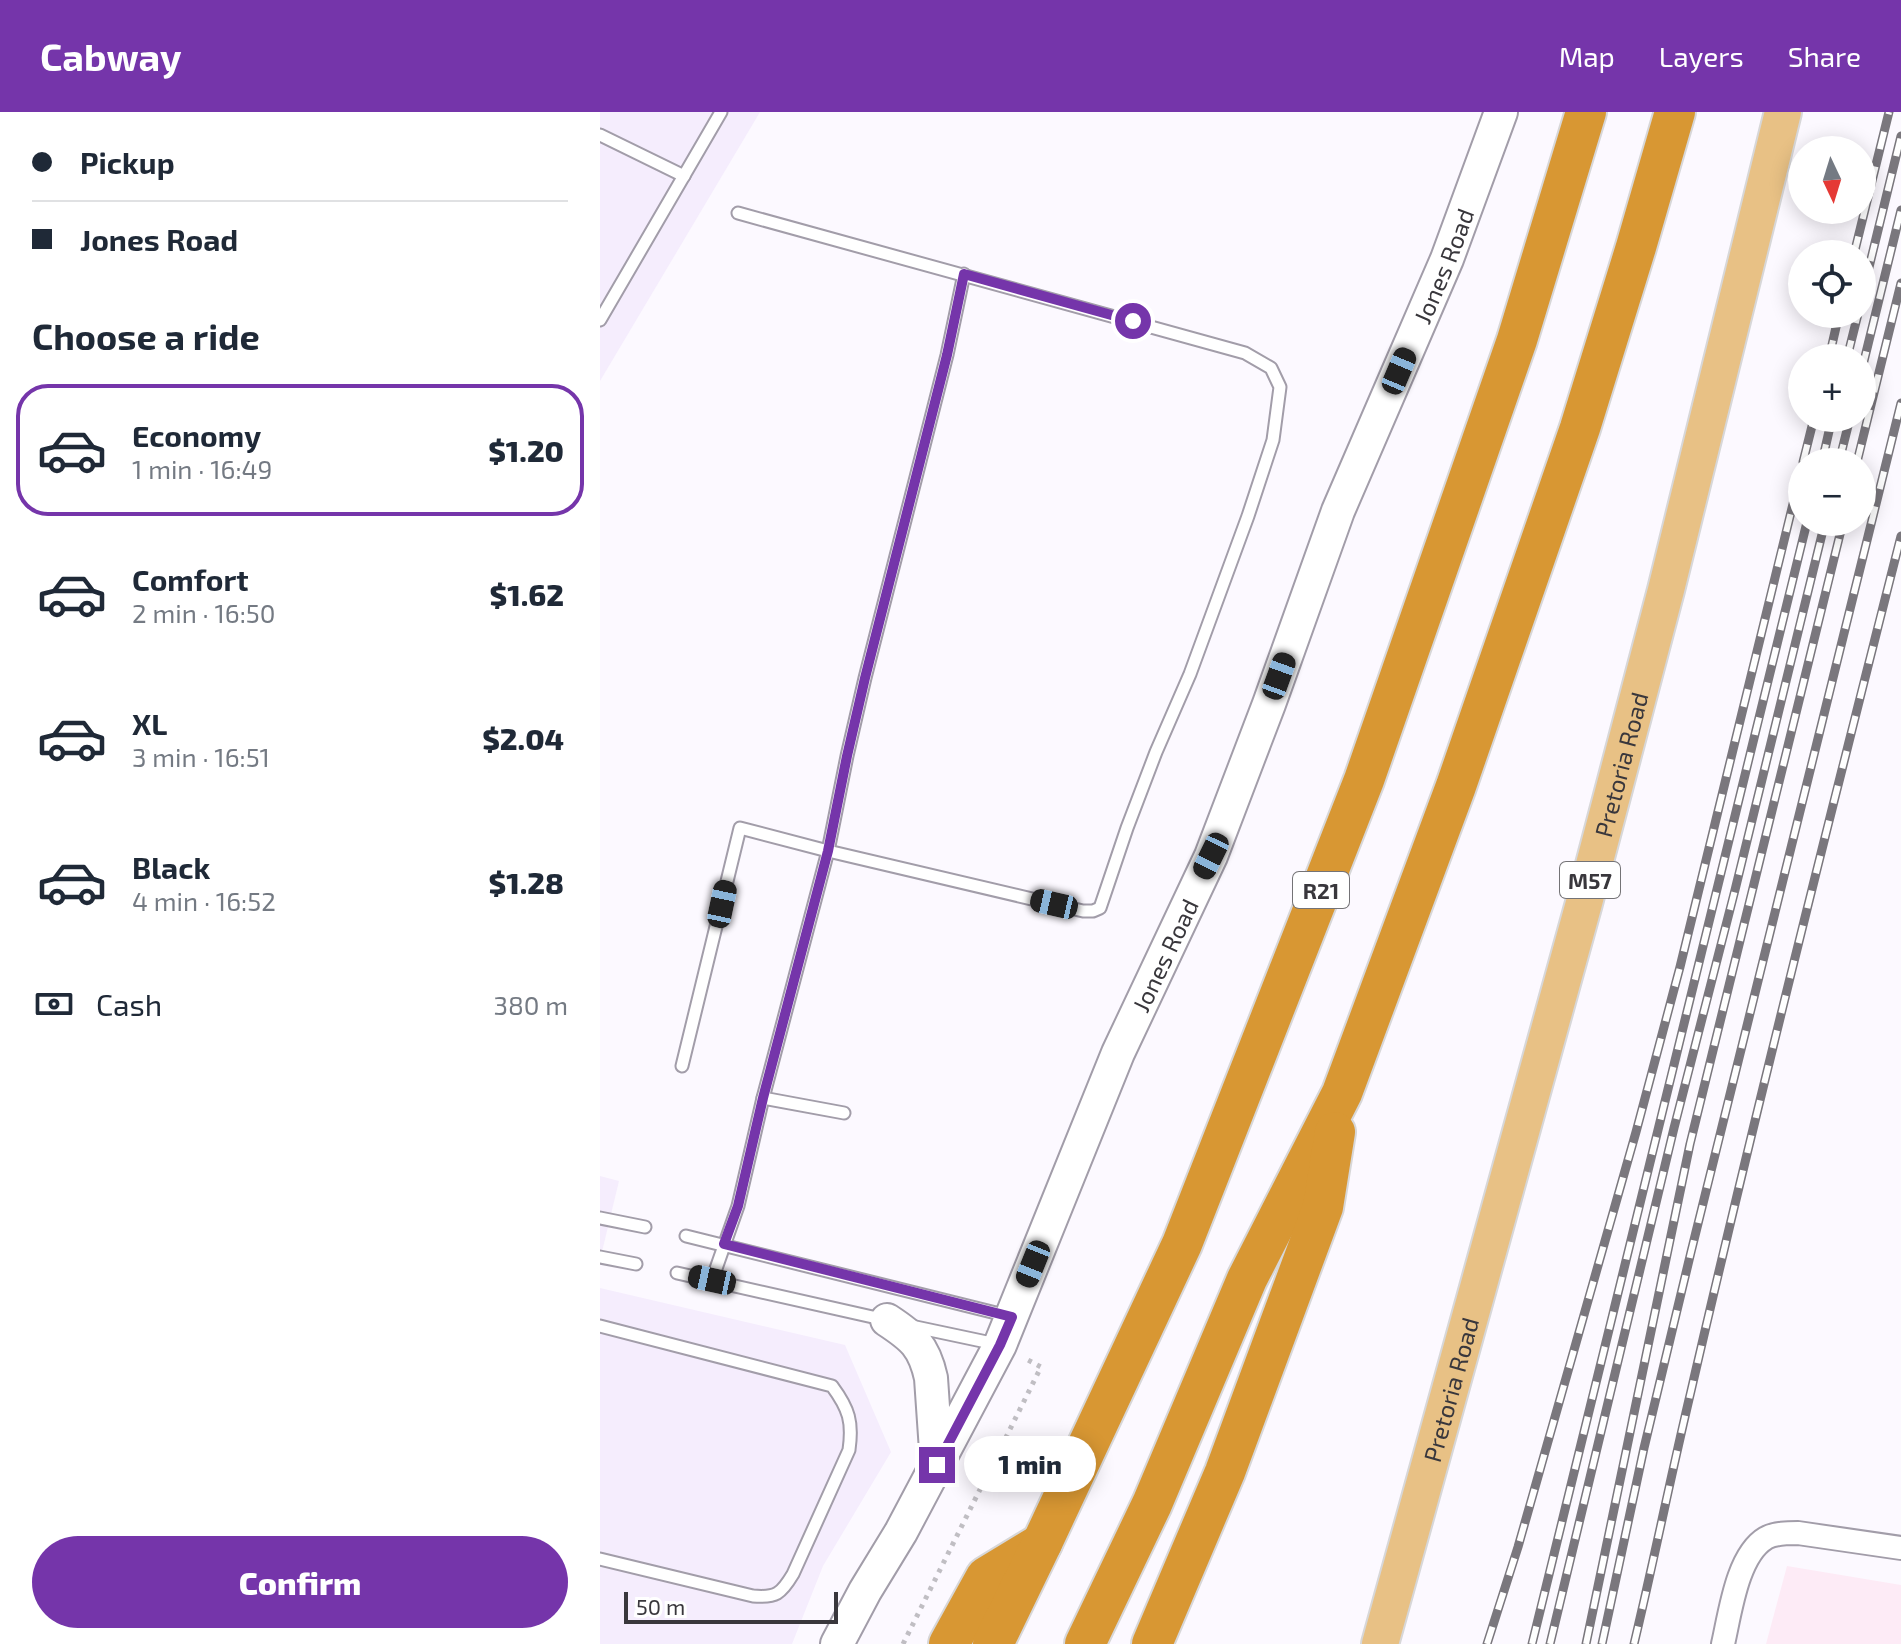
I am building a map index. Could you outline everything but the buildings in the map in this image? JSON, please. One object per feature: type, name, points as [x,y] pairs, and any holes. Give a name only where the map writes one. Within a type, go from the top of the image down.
[{"type":"highway","name":"R21","points":[[993,1644],[1182,1244],[1364,780],[1517,340],[1586,112]]},
{"type":"highway","points":[[1085,1644],[1152,1504],[1247,1279],[1342,1093],[1456,786],[1575,443],[1675,112]]},
{"type":"highway","points":[[1152,1644],[1225,1472],[1323,1207],[1342,1093]]},
{"type":"highway","points":[[949,1644],[986,1577],[1042,1543]]},
{"type":"main road","name":"Pretoria Road","points":[[1380,1644],[1596,858],[1666,590],[1783,112]]},
{"type":"street","name":"Jones Road","points":[[837,1644],[901,1532],[1006,1331],[1118,1053],[1211,856],[1338,511],[1447,259],[1501,112]]},
{"type":"street","points":[[887,1320],[917,1342],[924,1353],[931,1378],[937,1465]]},
{"type":"street","points":[[1723,1644],[1744,1564],[1754,1548],[1767,1538],[1798,1533],[1901,1548]]},
{"type":"lane","points":[[600,320],[721,112]]},
{"type":"lane","points":[[600,135],[684,176]]},
{"type":"lane","points":[[682,1066],[740,828],[1083,911],[1100,908],[1131,815],[1190,674],[1248,516],[1273,440],[1280,387],[1271,368],[1245,353],[738,213]]},
{"type":"lane","points":[[712,1280],[738,1206],[828,851],[865,678],[947,355],[964,274]]},
{"type":"lane","points":[[763,1098],[844,1113]]},
{"type":"lane","points":[[600,1218],[645,1227]]},
{"type":"lane","points":[[686,1236],[724,1244],[1006,1331]]},
{"type":"lane","points":[[600,1257],[636,1264]]},
{"type":"lane","points":[[677,1273],[887,1320],[1006,1331]]},
{"type":"lane","points":[[600,1326],[832,1386],[842,1400],[852,1429],[849,1450],[783,1591],[769,1597],[753,1596],[600,1559]]},
{"type":"path","points":[[903,1644],[1041,1367]]},
{"type":"shaded area","points":[[600,112],[760,112],[600,381]]},
{"type":"shaded area","points":[[600,1176],[619,1181],[600,1260]]},
{"type":"shaded area","points":[[600,1288],[845,1345],[891,1452],[823,1566],[792,1644],[600,1644]]},
{"type":"shaded area","points":[[1787,1566],[1901,1585],[1901,1644],[1766,1644]]},
{"type":"railway","points":[[1857,240],[1889,112]]},
{"type":"railway","points":[[1876,240],[1901,136]]},
{"type":"railway","points":[[1868,344],[1901,210]]},
{"type":"railway","points":[[1860,448],[1901,283]]},
{"type":"railway","points":[[1832,344],[1836,328]]},
{"type":"railway","points":[[1850,344],[1854,328]]},
{"type":"railway","points":[[1602,1644],[1644,1448],[1691,1252],[1901,403]]},
{"type":"railway","points":[[1806,448],[1810,432]]},
{"type":"railway","points":[[1825,448],[1829,432]]},
{"type":"railway","points":[[1842,448],[1846,432]]},
{"type":"railway","points":[[1487,1644],[1518,1547],[1636,1132],[1680,967],[1788,524]]},
{"type":"railway","points":[[1532,1644],[1804,536]]},
{"type":"railway","points":[[1550,1644],[1674,1128],[1822,536]]},
{"type":"railway","points":[[1586,1644],[1690,1144],[1840,536]]},
{"type":"railway","points":[[1634,1644],[1742,1177],[1901,536]]},
{"type":"route","points":[[937,1465],[1012,1317],[724,1244],[738,1206],[828,851],[865,678],[947,355],[964,274],[1133,321]]}]
